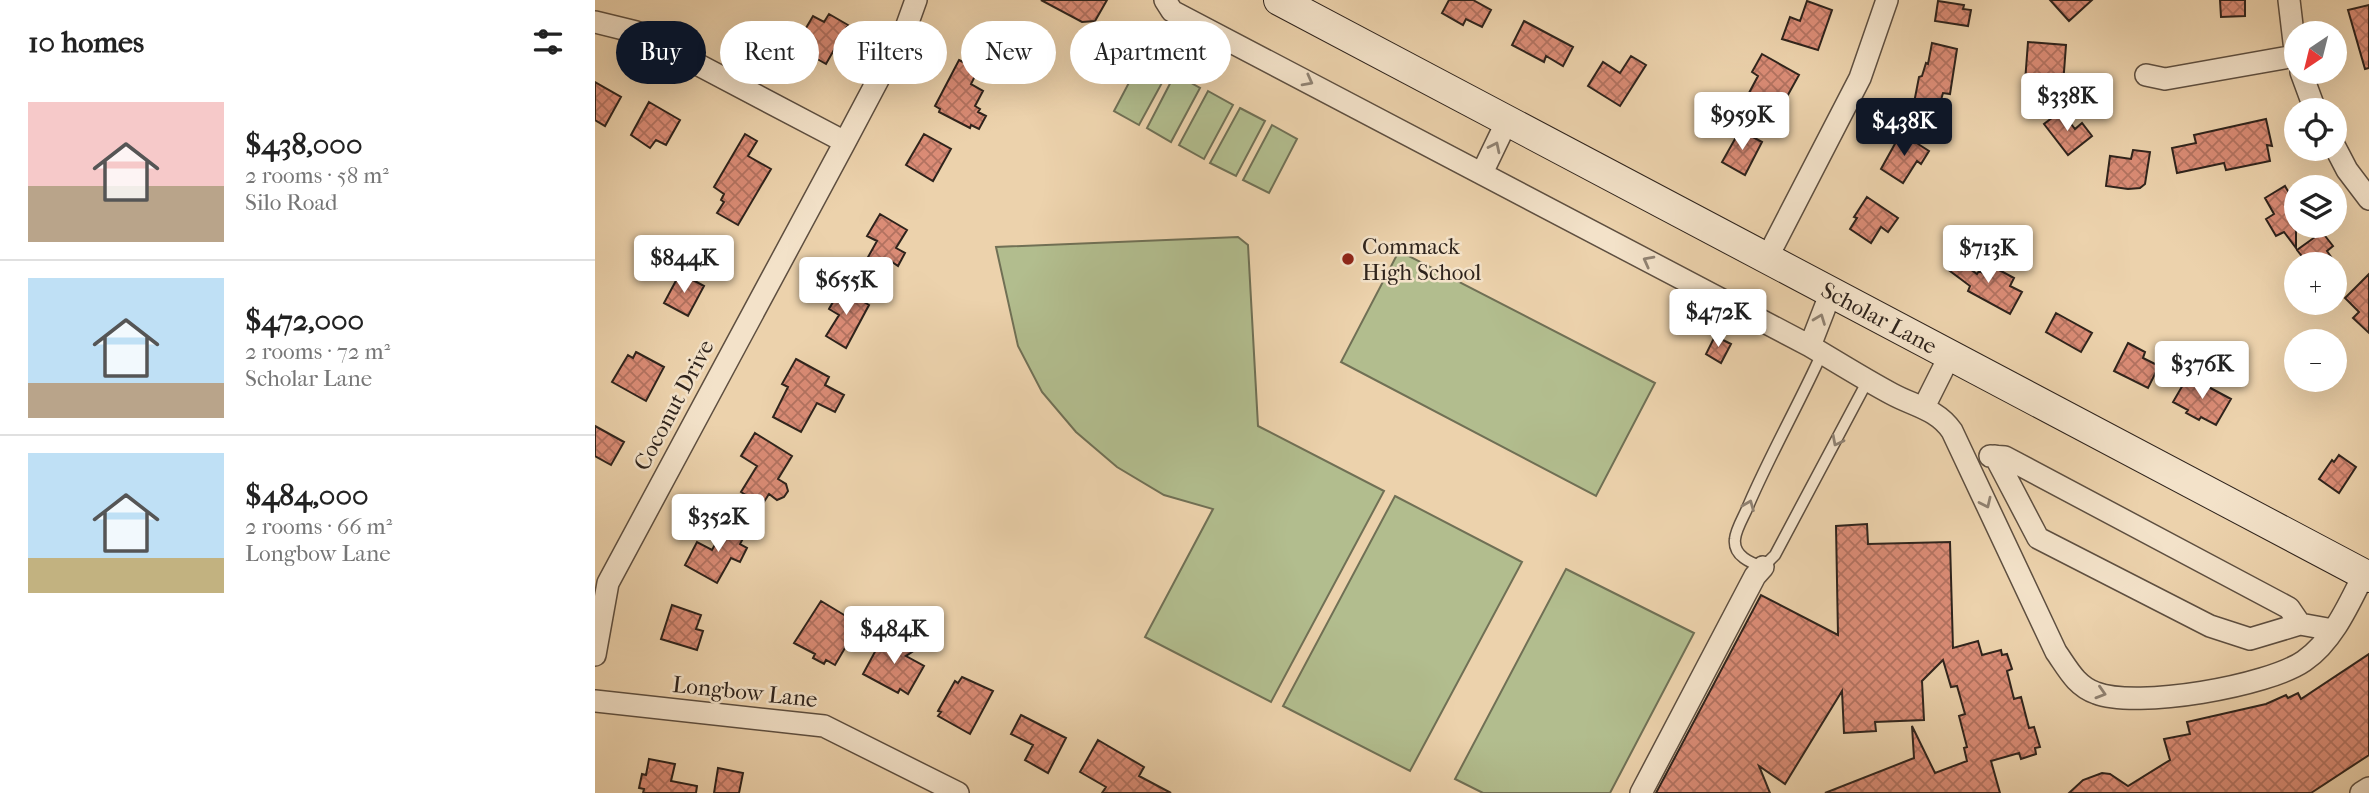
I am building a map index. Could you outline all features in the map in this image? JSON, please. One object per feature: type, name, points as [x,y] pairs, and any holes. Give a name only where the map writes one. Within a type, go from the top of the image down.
[{"type":"street","name":"Coconut Drive","points":[[595,655],[608,583],[907,25],[916,0]]},
{"type":"street","points":[[1165,0],[1171,11],[1816,350],[1895,396],[1924,407],[1947,423],[2056,652],[2077,682],[2097,694],[2122,698],[2179,696],[2260,680],[2304,661],[2333,630],[2366,571]]},
{"type":"street","name":"Scholar Lane","points":[[1279,0],[1950,355],[2366,571]]},
{"type":"street","points":[[1767,258],[1860,78],[1887,0]]},
{"type":"street","points":[[2289,0],[2292,21]]},
{"type":"street","points":[[595,22],[636,32],[845,142]]},
{"type":"street","points":[[2146,75],[2165,79],[2284,64]]},
{"type":"street","points":[[1482,173],[1507,121]]},
{"type":"street","points":[[2342,161],[2369,199]]},
{"type":"street","points":[[1816,350],[1831,292]]},
{"type":"street","points":[[1924,407],[1950,355]]},
{"type":"street","points":[[1963,455],[2005,457],[2289,608],[2300,624]]},
{"type":"street","points":[[1995,456],[2038,538],[2210,626],[2250,639],[2300,624],[2333,630]]},
{"type":"street","points":[[1641,793],[1755,576],[1763,567]]},
{"type":"street","name":"Longbow Lane","points":[[595,701],[824,726],[958,793]]},
{"type":"street","points":[[2361,793],[2369,788]]},
{"type":"lane","points":[[1816,350],[1799,405],[1756,489],[1735,540],[1737,550],[1744,558],[1763,567],[1775,555],[1868,380]]},
{"type":"green space","points":[[1128,84],[1161,84],[1139,125],[1114,111]]},
{"type":"green space","points":[[1170,84],[1193,84],[1200,88],[1171,142],[1147,128]]},
{"type":"green space","points":[[1208,91],[1233,105],[1204,159],[1179,145]]},
{"type":"green space","points":[[1240,108],[1265,121],[1236,176],[1210,163]]},
{"type":"green space","points":[[1272,125],[1297,139],[1269,193],[1243,180]]},
{"type":"green space","points":[[1238,237],[1248,245],[1258,426],[1384,491],[1271,702],[1145,637],[1213,509],[1164,495],[1117,467],[1076,432],[1042,392],[1018,346],[996,247]]},
{"type":"green space","points":[[1399,251],[1655,383],[1596,496],[1341,362]]},
{"type":"green space","points":[[1395,496],[1522,562],[1410,771],[1283,706]]},
{"type":"green space","points":[[1566,569],[1694,633],[1610,793],[1483,793],[1455,779]]},
{"type":"building","points":[[1041,0],[1107,0],[1095,21],[1080,21]]},
{"type":"building","points":[[1449,0],[1473,0],[1491,10],[1482,27],[1466,19],[1463,25],[1442,13]]},
{"type":"building","points":[[2050,0],[2092,0],[2069,21]]},
{"type":"building","points":[[2220,0],[2245,0],[2245,16],[2221,17]]},
{"type":"building","points":[[1807,1],[1832,10],[1818,50],[1782,39],[1790,17],[1800,21]]},
{"type":"building","points":[[1938,1],[1964,5],[1963,9],[1971,10],[1968,26],[1935,21]]},
{"type":"building","points":[[2369,5],[2369,68],[2365,69],[2348,10]]},
{"type":"building","points":[[829,14],[841,21],[833,21],[833,52],[826,64],[819,60],[819,21],[810,21],[813,16],[824,22]]},
{"type":"building","points":[[1524,21],[1573,47],[1563,66],[1546,56],[1544,62],[1512,45]]},
{"type":"building","points":[[2028,42],[2066,45],[2063,85],[2025,82]]},
{"type":"building","points":[[1932,43],[1957,49],[1950,94],[1943,93],[1937,114],[1913,108],[1919,77],[1922,76],[1926,63],[1928,64]]},
{"type":"building","points":[[1762,54],[1799,75],[1779,111],[1749,93],[1758,76],[1752,72]]},
{"type":"building","points":[[1631,56],[1646,65],[1620,106],[1588,86],[1603,62],[1620,73]]},
{"type":"building","points":[[959,60],[961,61],[961,84],[971,84],[983,91],[975,106],[980,109],[978,112],[986,116],[979,129],[971,125],[970,128],[939,112],[940,109],[935,106]]},
{"type":"building","points":[[595,82],[621,97],[605,126],[595,120]]},
{"type":"building","points":[[649,102],[680,120],[666,145],[656,140],[650,148],[631,135]]},
{"type":"building","points":[[2061,111],[2075,129],[2082,123],[2092,136],[2068,155],[2044,124]]},
{"type":"building","points":[[2266,119],[2272,146],[2267,145],[2270,161],[2226,170],[2224,163],[2177,173],[2172,148],[2196,143],[2194,135]]},
{"type":"building","points":[[1740,130],[1762,142],[1745,175],[1722,162]]},
{"type":"building","points":[[1901,133],[1929,151],[1921,164],[1917,161],[1903,183],[1881,169]]},
{"type":"building","points":[[745,134],[757,141],[748,156],[771,169],[738,225],[717,213],[724,202],[721,200],[724,194],[714,187]]},
{"type":"building","points":[[924,134],[951,149],[933,181],[906,165]]},
{"type":"building","points":[[2133,150],[2150,152],[2145,184],[2140,188],[2128,189],[2106,186],[2110,156],[2131,159]]},
{"type":"building","points":[[2284,187],[2284,232],[2276,236],[2266,219],[2274,214],[2265,198]]},
{"type":"building","points":[[1867,197],[1898,218],[1888,232],[1881,227],[1871,243],[1850,229]]},
{"type":"building","points":[[880,214],[907,230],[896,248],[905,253],[898,266],[892,262],[887,271],[867,259],[877,241],[867,236]]},
{"type":"building","points":[[2288,238],[2296,238],[2296,248]]},
{"type":"building","points":[[2314,238],[2327,238],[2333,246],[2328,252],[2297,250]]},
{"type":"building","points":[[1954,257],[1977,274],[1979,271],[1986,275],[1992,266],[2014,278],[2010,286],[2022,292],[2010,314],[1968,291],[1970,286],[1946,268]]},
{"type":"building","points":[[680,273],[704,286],[688,316],[664,303]]},
{"type":"building","points":[[2369,274],[2369,333],[2353,318],[2359,312],[2347,300],[2347,296]]},
{"type":"building","points":[[841,288],[869,305],[846,348],[826,336],[839,315],[829,309]]},
{"type":"building","points":[[2056,313],[2092,333],[2081,352],[2046,332]]},
{"type":"building","points":[[1715,336],[1731,344],[1721,363],[1706,354]]},
{"type":"building","points":[[2128,343],[2145,352],[2143,358],[2159,366],[2148,388],[2114,371]]},
{"type":"building","points":[[636,352],[664,367],[646,401],[612,382],[628,355],[633,358]]},
{"type":"building","points":[[796,359],[829,377],[825,385],[844,395],[835,412],[817,403],[801,432],[773,417],[788,387],[782,384]]},
{"type":"building","points":[[2188,376],[2231,399],[2216,425],[2201,417],[2199,420],[2173,402]]},
{"type":"building","points":[[595,426],[624,442],[611,465],[595,456]]},
{"type":"building","points":[[755,433],[792,456],[778,479],[786,484],[788,491],[784,497],[777,500],[769,494],[762,505],[741,492],[757,466],[741,456]]},
{"type":"building","points":[[2339,455],[2356,467],[2339,493],[2319,479],[2332,460],[2334,462]]},
{"type":"building","points":[[727,523],[746,533],[740,544],[747,548],[740,562],[731,558],[717,583],[685,565],[697,542],[712,550]]},
{"type":"building","points":[[1867,524],[1868,544],[1950,542],[1953,648],[1978,641],[1982,655],[2001,650],[2002,655],[2007,654],[2012,669],[2007,671],[2014,699],[2021,697],[2029,728],[2034,727],[2040,747],[2035,748],[2036,754],[2021,759],[2019,753],[1991,761],[2000,793],[1825,793],[1914,758],[1912,726],[1935,773],[1967,761],[1964,748],[1967,747],[1959,716],[1965,714],[1957,686],[1951,687],[1943,660],[1922,681],[1924,720],[1875,722],[1876,731],[1844,733],[1842,691],[1785,784],[1759,766],[1770,793],[1656,793],[1761,595],[1838,635],[1836,526]]},
{"type":"building","points":[[821,601],[859,624],[835,665],[826,660],[824,664],[813,658],[815,654],[794,643]]},
{"type":"building","points":[[672,605],[701,615],[696,629],[703,631],[697,650],[661,639]]},
{"type":"building","points":[[885,633],[915,650],[906,656],[924,666],[908,694],[900,689],[898,693],[863,674]]},
{"type":"building","points":[[2369,654],[2369,755],[2311,793],[2069,793],[2083,780],[2102,773],[2110,774],[2128,786],[2170,760],[2164,739],[2190,734],[2187,722],[2266,704],[2286,695],[2288,698],[2298,693],[2301,699]]},
{"type":"building","points":[[962,677],[993,691],[970,734],[938,716],[941,712],[938,711],[955,681],[958,683]]},
{"type":"building","points":[[1021,715],[1066,738],[1048,773],[1025,760],[1033,745],[1011,734]]},
{"type":"building","points":[[1098,740],[1144,767],[1139,776],[1171,793],[1102,793],[1106,787],[1080,772]]},
{"type":"building","points":[[649,759],[675,764],[671,781],[697,786],[696,793],[643,793],[644,789],[639,788],[642,774],[646,775]]},
{"type":"building","points":[[718,768],[743,773],[739,793],[714,793]]},
{"type":"place","name":"Commack High School","points":[[1348,259]]}]
